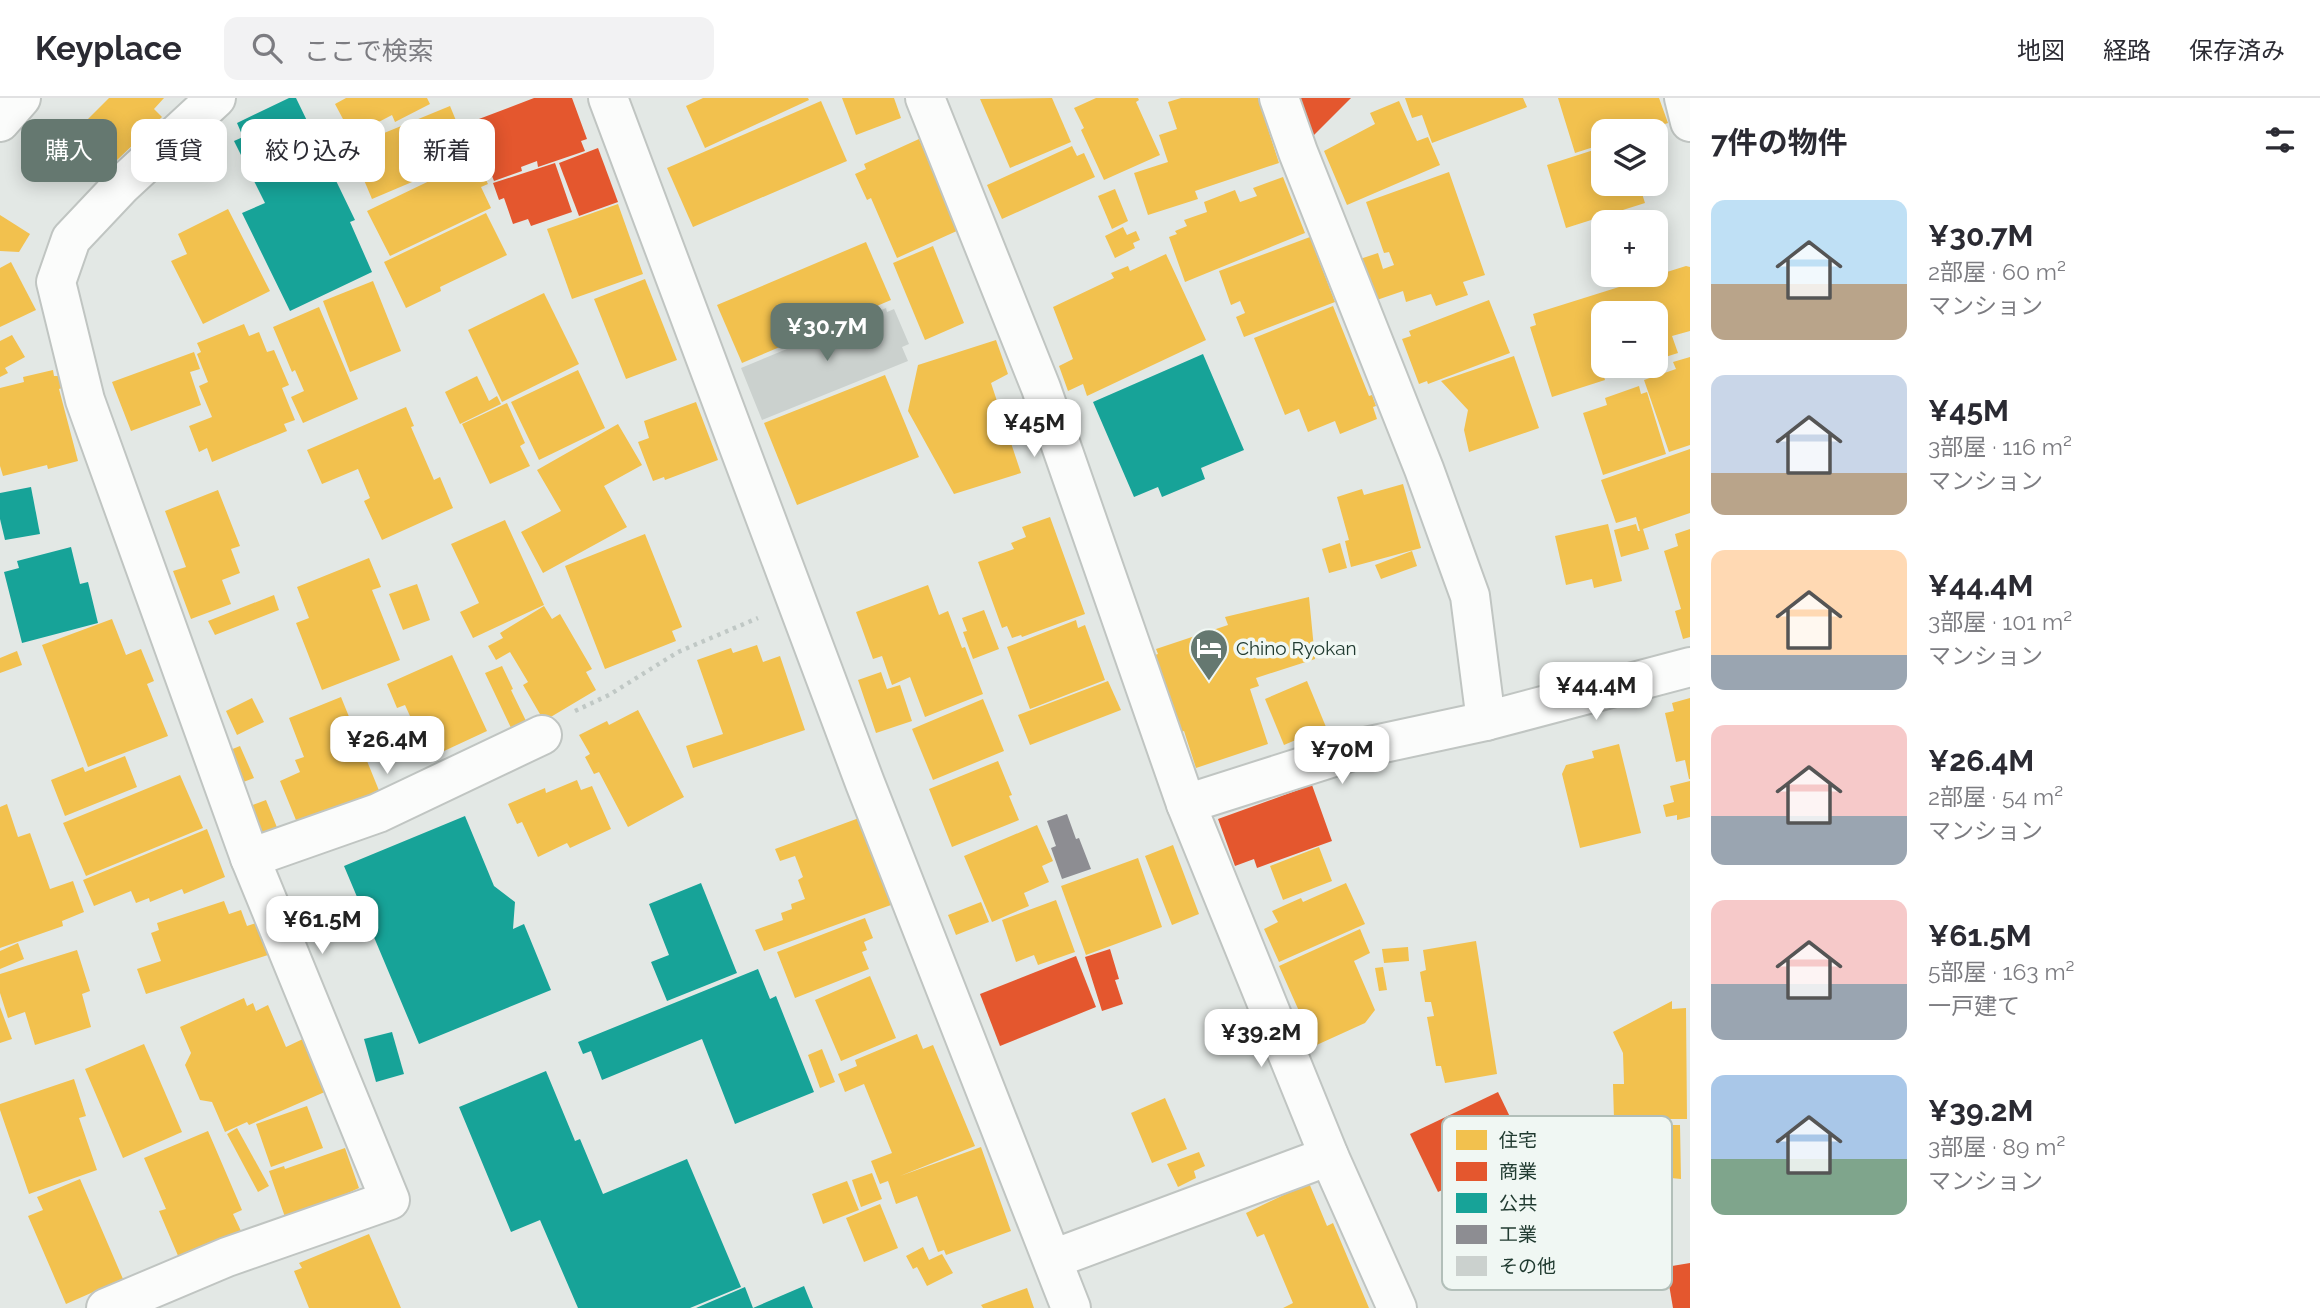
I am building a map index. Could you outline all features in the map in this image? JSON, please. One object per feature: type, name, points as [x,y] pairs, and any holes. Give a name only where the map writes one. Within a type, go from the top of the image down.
[{"type":"street","points":[[0,122],[22,98]]},
{"type":"street","points":[[106,1308],[227,1257],[390,1200],[250,858],[85,400],[56,282],[71,239],[122,185],[216,98]]},
{"type":"street","points":[[608,98],[865,783],[1071,1308]]},
{"type":"street","points":[[925,98],[1041,388],[1186,804],[1329,1156],[1397,1308]]},
{"type":"street","points":[[1279,98],[1424,469],[1470,597],[1486,721]]},
{"type":"street","points":[[1684,98],[1690,122]]},
{"type":"street","points":[[1186,804],[1365,747],[1486,721],[1690,667]]},
{"type":"street","points":[[250,858],[377,813],[542,735]]},
{"type":"street","points":[[1053,1259],[1329,1156]]},
{"type":"path","points":[[542,735],[554,721],[609,695],[678,652],[797,601]]},
{"type":"building: 住宅","points":[[109,98],[164,98],[154,109],[162,117],[160,119],[131,119],[131,147],[117,160],[117,119],[88,119]]},
{"type":"building: 住宅","points":[[346,98],[427,98],[430,104],[395,122],[392,115],[384,119],[343,119],[335,104]]},
{"type":"building: 住宅","points":[[703,98],[809,100],[705,148],[686,106]]},
{"type":"building: 住宅","points":[[842,98],[894,98],[901,118],[856,135]]},
{"type":"building: 住宅","points":[[1052,98],[1071,142],[1010,168],[980,99]]},
{"type":"building: 住宅","points":[[1096,98],[1138,98],[1136,102],[1160,155],[1104,180],[1074,108]]},
{"type":"building: 住宅","points":[[1181,98],[1258,98],[1279,163],[1195,191],[1198,199],[1148,215],[1134,173],[1168,162],[1159,135],[1177,129],[1168,102]]},
{"type":"building: 住宅","points":[[1405,98],[1523,98],[1527,107],[1432,143],[1422,115],[1412,118]]},
{"type":"building: 住宅","points":[[1558,98],[1659,98],[1667,119],[1591,119],[1591,148],[1575,153]]},
{"type":"building: 住宅","points":[[821,101],[847,161],[693,227],[667,168]]},
{"type":"building: 住宅","points":[[1399,101],[1417,141],[1428,137],[1440,165],[1347,205],[1324,151],[1375,124],[1370,113]]},
{"type":"building: 住宅","points":[[450,106],[455,119],[418,119]]},
{"type":"building: 住宅","points":[[399,127],[399,182],[412,182],[372,199],[365,182],[385,182],[385,133]]},
{"type":"building: 住宅","points":[[919,139],[959,230],[897,258],[871,198],[867,200],[855,174],[866,169],[864,164]]},
{"type":"building: 住宅","points":[[1072,146],[1077,156],[1084,153],[1095,177],[1002,219],[987,185]]},
{"type":"building: 住宅","points":[[1591,151],[1591,196],[1643,196],[1645,203],[1623,210],[1591,210],[1591,220],[1566,228],[1547,165]]},
{"type":"building: 住宅","points":[[1449,172],[1485,275],[1463,282],[1468,295],[1436,306],[1431,294],[1406,302],[1403,291],[1371,302],[1357,260],[1378,253],[1383,269],[1394,265],[1389,252],[1384,253],[1366,202]]},
{"type":"building: 住宅","points":[[1283,177],[1305,233],[1185,282],[1169,237],[1187,226],[1184,220],[1207,212],[1204,202],[1235,190],[1240,202],[1257,196],[1253,188]]},
{"type":"building: 住宅","points":[[427,182],[487,182],[488,184],[481,187],[491,208],[390,256],[367,211]]},
{"type":"building: 住宅","points":[[1115,189],[1128,221],[1112,229],[1098,196]]},
{"type":"building: 住宅","points":[[618,204],[643,274],[572,299],[547,229]]},
{"type":"building: 住宅","points":[[228,209],[270,291],[203,324],[171,261],[187,254],[178,234]]},
{"type":"building: 住宅","points":[[486,213],[507,255],[440,287],[441,291],[406,308],[384,262]]},
{"type":"building: 住宅","points":[[0,215],[30,234],[19,252],[0,251]]},
{"type":"building: 住宅","points":[[1123,227],[1127,235],[1136,231],[1140,240],[1133,243],[1135,248],[1115,258],[1105,236]]},
{"type":"building: 住宅","points":[[1310,237],[1335,302],[1244,337],[1236,317],[1245,313],[1240,301],[1231,305],[1219,271]]},
{"type":"building: 住宅","points":[[866,242],[891,300],[742,363],[717,305]]},
{"type":"building: 住宅","points":[[933,246],[964,323],[925,340],[893,263]]},
{"type":"building: 住宅","points":[[1166,254],[1206,340],[1087,396],[1083,384],[1068,391],[1059,366],[1073,359],[1053,307],[1114,278],[1111,273],[1128,266],[1130,271]]},
{"type":"building: 住宅","points":[[11,262],[36,310],[0,327],[0,268]]},
{"type":"building: 住宅","points":[[1690,267],[1690,331],[1672,336],[1678,353],[1668,356],[1668,301],[1591,301],[1591,378],[1605,380],[1552,397],[1530,327],[1536,325],[1533,314],[1619,287],[1668,287],[1668,272]]},
{"type":"building: 住宅","points":[[645,279],[677,360],[626,379],[594,299]]},
{"type":"building: 住宅","points":[[373,281],[401,351],[350,372],[323,301]]},
{"type":"building: 住宅","points":[[544,293],[579,364],[502,402],[468,330]]},
{"type":"building: 住宅","points":[[1489,300],[1510,353],[1428,384],[1427,381],[1419,384],[1402,339],[1411,336],[1409,331]]},
{"type":"building: 住宅","points":[[1333,306],[1369,396],[1372,395],[1377,419],[1340,434],[1335,421],[1308,432],[1299,409],[1285,415],[1254,338]]},
{"type":"building: 住宅","points":[[319,307],[358,399],[303,423],[291,397],[304,391],[295,370],[292,372],[273,327]]},
{"type":"building: 住宅","points":[[244,324],[249,336],[259,332],[267,352],[274,350],[289,385],[282,388],[295,420],[284,424],[287,431],[212,462],[207,448],[199,452],[189,426],[212,417],[199,386],[208,382],[197,354],[201,352],[197,343]]},
{"type":"building: 住宅","points":[[12,335],[25,357],[5,368],[8,373],[0,377],[0,341]]},
{"type":"building: 住宅","points":[[996,340],[1008,374],[991,383],[1021,473],[954,494],[908,411],[918,365]]},
{"type":"building: 住宅","points":[[194,352],[200,369],[190,372],[201,405],[131,431],[112,382]]},
{"type":"building: 住宅","points":[[1514,356],[1539,428],[1469,452],[1464,430],[1468,410],[1441,381]]},
{"type":"building: 住宅","points":[[1690,357],[1690,445],[1669,452],[1644,380],[1668,378],[1668,372],[1676,369],[1673,362]]},
{"type":"building: 住宅","points":[[53,370],[62,388],[59,389],[78,461],[48,469],[47,465],[3,476],[0,466],[0,388],[24,382],[23,377]]},
{"type":"building: 住宅","points":[[578,370],[605,428],[539,460],[511,402]]},
{"type":"building: 住宅","points":[[885,375],[919,457],[797,505],[764,423]]},
{"type":"building: 住宅","points":[[477,376],[489,401],[497,396],[501,404],[460,424],[445,392]]},
{"type":"building: 住宅","points":[[1639,386],[1641,394],[1647,392],[1666,454],[1603,475],[1583,413],[1607,405],[1605,398]]},
{"type":"building: 住宅","points":[[696,402],[718,460],[665,480],[664,477],[653,481],[638,442],[649,438],[644,421]]},
{"type":"building: 住宅","points":[[507,403],[525,443],[520,446],[530,466],[490,484],[462,424]]},
{"type":"building: 住宅","points":[[406,407],[414,426],[411,427],[434,480],[440,477],[453,508],[382,540],[364,501],[370,498],[358,469],[322,484],[307,450]]},
{"type":"building: 住宅","points":[[618,424],[642,465],[604,486],[627,527],[543,573],[521,532],[561,511],[537,470]]},
{"type":"building: 住宅","points":[[1690,449],[1690,513],[1643,529],[1649,549],[1621,557],[1614,530],[1636,524],[1640,531],[1636,517],[1616,523],[1601,480]]},
{"type":"building: 住宅","points":[[1403,484],[1421,548],[1351,567],[1345,541],[1349,540],[1337,497],[1362,489],[1364,495]]},
{"type":"building: 住宅","points":[[218,490],[240,546],[231,549],[240,573],[222,580],[231,604],[191,619],[173,571],[186,567],[165,511]]},
{"type":"building: 住宅","points":[[1050,517],[1085,614],[1022,637],[1012,638],[1007,626],[1002,628],[978,562],[1014,549],[1011,543],[1026,537],[1022,527]]},
{"type":"building: 住宅","points":[[505,520],[544,605],[473,638],[460,612],[479,603],[451,544]]},
{"type":"building: 住宅","points":[[1608,524],[1622,581],[1594,588],[1592,579],[1566,585],[1555,536]]},
{"type":"building: 住宅","points":[[1690,529],[1690,637],[1683,639],[1675,611],[1681,609],[1664,551],[1678,546],[1675,534]]},
{"type":"building: 住宅","points":[[645,534],[682,627],[672,631],[676,641],[605,669],[565,566]]},
{"type":"building: 住宅","points":[[1340,543],[1347,568],[1329,573],[1322,549]]},
{"type":"building: 住宅","points":[[1412,551],[1417,566],[1381,579],[1375,565]]},
{"type":"building: 住宅","points":[[369,558],[381,587],[372,590],[400,660],[322,690],[296,623],[309,618],[297,587]]},
{"type":"building: 住宅","points":[[417,584],[430,620],[403,630],[389,594]]},
{"type":"building: 住宅","points":[[928,585],[939,615],[948,611],[983,694],[925,717],[910,677],[892,685],[882,656],[873,659],[856,612]]},
{"type":"building: 住宅","points":[[274,595],[279,610],[215,635],[208,621]]},
{"type":"building: 住宅","name":"Chino Ryokan","points":[[1309,597],[1315,659],[1256,678],[1259,686],[1250,689],[1268,744],[1196,768],[1184,731],[1178,733],[1152,656],[1158,654],[1156,649],[1228,625],[1225,617]]},
{"type":"building: 住宅","points":[[544,606],[552,619],[560,614],[592,669],[586,672],[596,690],[544,721],[523,685],[528,682],[510,652],[496,660],[488,646],[503,638],[500,633]]},
{"type":"building: 住宅","points":[[984,610],[999,649],[973,659],[963,632],[967,631],[962,618]]},
{"type":"building: 住宅","points":[[112,619],[126,655],[141,649],[154,681],[147,684],[168,736],[88,767],[42,645]]},
{"type":"building: 住宅","points":[[1076,620],[1078,628],[1085,625],[1105,680],[1030,709],[1007,647]]},
{"type":"building: 住宅","points":[[757,645],[763,662],[780,656],[805,730],[693,768],[686,746],[723,734],[697,660],[731,648],[733,653]]},
{"type":"building: 住宅","points":[[17,651],[22,665],[0,673],[0,658]]},
{"type":"building: 住宅","points":[[452,655],[487,731],[429,758],[405,705],[397,708],[387,684]]},
{"type":"building: 住宅","points":[[502,666],[527,723],[512,730],[485,673]]},
{"type":"building: 住宅","points":[[881,672],[887,689],[900,685],[912,721],[876,733],[858,680]]},
{"type":"building: 住宅","points":[[1108,681],[1121,710],[1030,745],[1018,715]]},
{"type":"building: 住宅","points":[[1307,681],[1326,727],[1284,745],[1265,699]]},
{"type":"building: 住宅","points":[[341,697],[380,793],[298,825],[280,781],[300,772],[295,760],[304,757],[289,718]]},
{"type":"building: 住宅","points":[[252,698],[264,722],[237,735],[226,711]]},
{"type":"building: 住宅","points":[[1690,698],[1689,779],[1685,760],[1676,762],[1665,713],[1674,711],[1672,703]]},
{"type":"building: 住宅","points":[[983,699],[1004,751],[933,780],[912,729]]},
{"type":"building: 住宅","points":[[638,710],[684,797],[628,827],[599,772],[594,774],[585,757],[590,754],[579,735],[607,721],[609,725]]},
{"type":"building: 住宅","points":[[1619,744],[1641,833],[1580,848],[1562,774],[1566,765],[1594,758],[1592,751]]},
{"type":"building: 住宅","points":[[240,746],[254,778],[238,784],[225,752]]},
{"type":"building: 住宅","points":[[125,756],[137,787],[65,816],[51,780],[83,767],[85,772]]},
{"type":"building: 住宅","points":[[998,761],[1019,820],[952,847],[929,789]]},
{"type":"building: 住宅","points":[[180,775],[203,828],[86,876],[63,823]]},
{"type":"building: 住宅","points":[[577,780],[581,790],[592,786],[611,829],[570,848],[567,843],[538,857],[522,822],[517,824],[508,804],[545,788],[546,793]]},
{"type":"building: 住宅","points":[[1690,781],[1690,817],[1677,820],[1677,815],[1666,817],[1663,805],[1674,802],[1670,786]]},
{"type":"building: 住宅","points":[[266,800],[280,835],[265,841],[250,806]]},
{"type":"building: 住宅","points":[[7,804],[18,837],[30,833],[50,889],[73,881],[84,912],[62,921],[63,926],[0,948],[0,807]]},
{"type":"building: 住宅","points":[[859,818],[891,905],[764,951],[755,930],[783,920],[781,913],[792,909],[791,904],[805,899],[798,880],[803,877],[795,856],[780,861],[775,849]]},
{"type":"building: 住宅","points":[[1037,825],[1053,861],[1042,866],[1049,882],[1024,893],[1029,906],[992,922],[964,856]]},
{"type":"building: 住宅","points":[[207,829],[225,877],[184,894],[182,889],[150,902],[149,898],[136,903],[131,891],[94,906],[83,880]]},
{"type":"building: 住宅","points":[[1173,845],[1199,914],[1172,925],[1145,856]]},
{"type":"building: 住宅","points":[[1319,847],[1332,881],[1283,900],[1270,866]]},
{"type":"building: 住宅","points":[[1138,858],[1162,927],[1086,955],[1061,886]]},
{"type":"building: 住宅","points":[[1346,883],[1365,924],[1279,962],[1264,929],[1278,922],[1272,911],[1301,898],[1303,902]]},
{"type":"building: 住宅","points":[[1056,900],[1075,952],[1038,965],[1034,955],[1016,962],[1002,920]]},
{"type":"building: 住宅","points":[[224,901],[229,914],[241,910],[247,926],[256,923],[268,955],[146,994],[137,969],[161,961],[151,933],[159,930],[157,923]]},
{"type":"building: 住宅","points":[[981,902],[989,922],[956,935],[948,915]]},
{"type":"building: 住宅","points":[[865,918],[873,938],[864,942],[867,950],[862,952],[869,969],[795,998],[777,952]]},
{"type":"building: 住宅","points":[[1360,929],[1370,953],[1354,961],[1375,1010],[1365,1023],[1310,1048],[1295,1013],[1299,1011],[1279,966]]},
{"type":"building: 住宅","points":[[1476,941],[1497,1074],[1445,1083],[1441,1066],[1436,1066],[1427,1017],[1434,1016],[1431,1002],[1425,1002],[1420,972],[1426,970],[1423,950]]},
{"type":"building: 住宅","points":[[18,943],[24,959],[0,969],[0,951]]},
{"type":"building: 住宅","points":[[1408,947],[1409,961],[1384,963],[1382,949]]},
{"type":"building: 住宅","points":[[77,950],[90,991],[82,994],[91,1027],[35,1045],[25,1012],[8,1018],[0,993],[0,974]]},
{"type":"building: 住宅","points":[[1383,967],[1387,990],[1379,991],[1375,968]]},
{"type":"building: 住宅","points":[[870,976],[896,1038],[841,1061],[815,1000]]},
{"type":"building: 住宅","points":[[244,998],[247,1006],[253,1003],[256,1011],[268,1005],[286,1047],[305,1038],[327,1091],[249,1125],[247,1122],[225,1132],[212,1102],[200,1100],[185,1065],[191,1053],[180,1027]]},
{"type":"building: 住宅","points":[[1672,1001],[1672,1009],[1686,1008],[1687,1119],[1672,1119],[1672,1116],[1614,1116],[1613,1084],[1624,1084],[1623,1053],[1613,1032]]},
{"type":"building: 住宅","points":[[0,1007],[12,1039],[0,1043]]},
{"type":"building: 住宅","points":[[917,1034],[923,1049],[933,1045],[975,1146],[900,1176],[981,1147],[1011,1231],[946,1255],[944,1250],[938,1252],[917,1196],[896,1204],[888,1181],[880,1184],[871,1161],[892,1153],[864,1084],[845,1092],[838,1074],[857,1066],[855,1060]]},
{"type":"building: 住宅","points":[[144,1044],[182,1132],[123,1158],[85,1069]]},
{"type":"building: 住宅","points":[[822,1049],[835,1082],[820,1088],[808,1055]]},
{"type":"building: 住宅","points":[[74,1079],[86,1116],[79,1118],[97,1170],[29,1194],[0,1104]]},
{"type":"building: 住宅","points":[[1165,1098],[1187,1149],[1152,1163],[1131,1113]]},
{"type":"building: 住宅","points":[[307,1106],[323,1148],[271,1167],[256,1124]]},
{"type":"building: 住宅","points":[[1672,1125],[1680,1125],[1681,1179],[1672,1178]]},
{"type":"building: 住宅","points":[[237,1128],[269,1186],[258,1192],[227,1134]]},
{"type":"building: 住宅","points":[[208,1131],[242,1210],[233,1214],[241,1231],[179,1258],[159,1211],[166,1209],[144,1158]]},
{"type":"building: 住宅","points":[[345,1148],[359,1188],[348,1193],[350,1199],[285,1217],[269,1171],[284,1166],[285,1169]]},
{"type":"building: 住宅","points":[[1199,1152],[1205,1166],[1194,1171],[1196,1178],[1178,1187],[1167,1164]]},
{"type":"building: 住宅","points":[[872,1173],[882,1199],[861,1207],[852,1180]]},
{"type":"building: 住宅","points":[[80,1179],[123,1279],[66,1304],[28,1216],[43,1210],[37,1197]]},
{"type":"building: 住宅","points":[[847,1181],[859,1210],[823,1224],[812,1194]]},
{"type":"building: 住宅","points":[[1309,1183],[1327,1226],[1333,1223],[1369,1308],[1283,1308],[1293,1303],[1264,1234],[1257,1237],[1246,1213]]},
{"type":"building: 住宅","points":[[880,1204],[898,1248],[864,1262],[846,1218]]},
{"type":"building: 住宅","points":[[369,1234],[401,1308],[309,1308],[294,1271],[302,1268],[299,1263]]},
{"type":"building: 住宅","points":[[923,1247],[929,1260],[942,1254],[953,1273],[927,1286],[917,1267],[913,1269],[906,1256]]},
{"type":"building: 住宅","points":[[1027,1288],[1034,1308],[983,1308],[981,1305]]},
{"type":"building: 商業","points":[[534,98],[572,98],[587,139],[581,141],[585,151],[538,167],[537,161],[521,167],[522,171],[495,181],[495,119],[479,119]]},
{"type":"building: 商業","points":[[1297,98],[1351,98],[1313,136]]},
{"type":"building: 商業","points":[[598,148],[618,202],[579,216],[559,163]]},
{"type":"building: 商業","points":[[555,163],[572,212],[531,226],[528,219],[513,224],[504,198],[499,200],[493,183]]},
{"type":"building: 商業","points":[[1312,785],[1332,841],[1257,868],[1254,859],[1235,866],[1218,819]]},
{"type":"building: 商業","points":[[1110,949],[1119,979],[1115,980],[1123,1004],[1102,1011],[1085,957]]},
{"type":"building: 商業","points":[[1076,956],[1096,1007],[1000,1046],[980,994]]},
{"type":"building: 商業","points":[[1498,1092],[1510,1116],[1448,1116]]},
{"type":"building: 商業","points":[[1442,1119],[1442,1190],[1438,1192],[1410,1134]]},
{"type":"building: 商業","points":[[1690,1263],[1690,1308],[1673,1308],[1670,1290],[1672,1266]]},
{"type":"building: 公共","points":[[289,98],[296,98],[306,119],[245,119]]},
{"type":"building: 公共","points":[[241,138],[241,155],[234,141]]},
{"type":"building: 公共","points":[[254,182],[337,182],[355,220],[350,222],[372,272],[290,311],[242,213],[265,203]]},
{"type":"building: 公共","points":[[1203,354],[1244,450],[1201,468],[1205,479],[1162,497],[1158,487],[1134,497],[1093,402]]},
{"type":"building: 公共","points":[[31,487],[40,534],[5,540],[0,519],[0,493]]},
{"type":"building: 公共","points":[[71,547],[80,584],[88,582],[98,623],[22,643],[4,572],[19,568],[17,561]]},
{"type":"building: 公共","points":[[465,816],[494,886],[515,902],[513,929],[524,924],[551,990],[419,1044],[344,866]]},
{"type":"building: 公共","points":[[701,883],[737,973],[667,1001],[651,962],[669,955],[649,904]]},
{"type":"building: 公共","points":[[758,969],[770,999],[776,996],[814,1092],[735,1124],[702,1039],[602,1080],[591,1051],[583,1054],[578,1042]]},
{"type":"building: 公共","points":[[392,1032],[404,1074],[376,1082],[364,1039]]},
{"type":"building: 公共","points":[[546,1071],[575,1141],[580,1139],[603,1194],[687,1159],[741,1287],[690,1308],[578,1308],[540,1220],[511,1232],[459,1107]]},
{"type":"building: 公共","points":[[804,1286],[813,1308],[753,1308]]},
{"type":"building: 公共","points":[[745,1287],[753,1308],[696,1308]]},
{"type":"building: 工業","points":[[1067,814],[1091,869],[1062,879],[1051,848],[1056,846],[1047,821]]},
{"type":"building: その他","points":[[886,308],[887,312],[894,309],[909,344],[902,347],[908,361],[762,420],[741,368]]},
{"type":"place","name":"Chino Ryokan","points":[[1209,682]]}]
